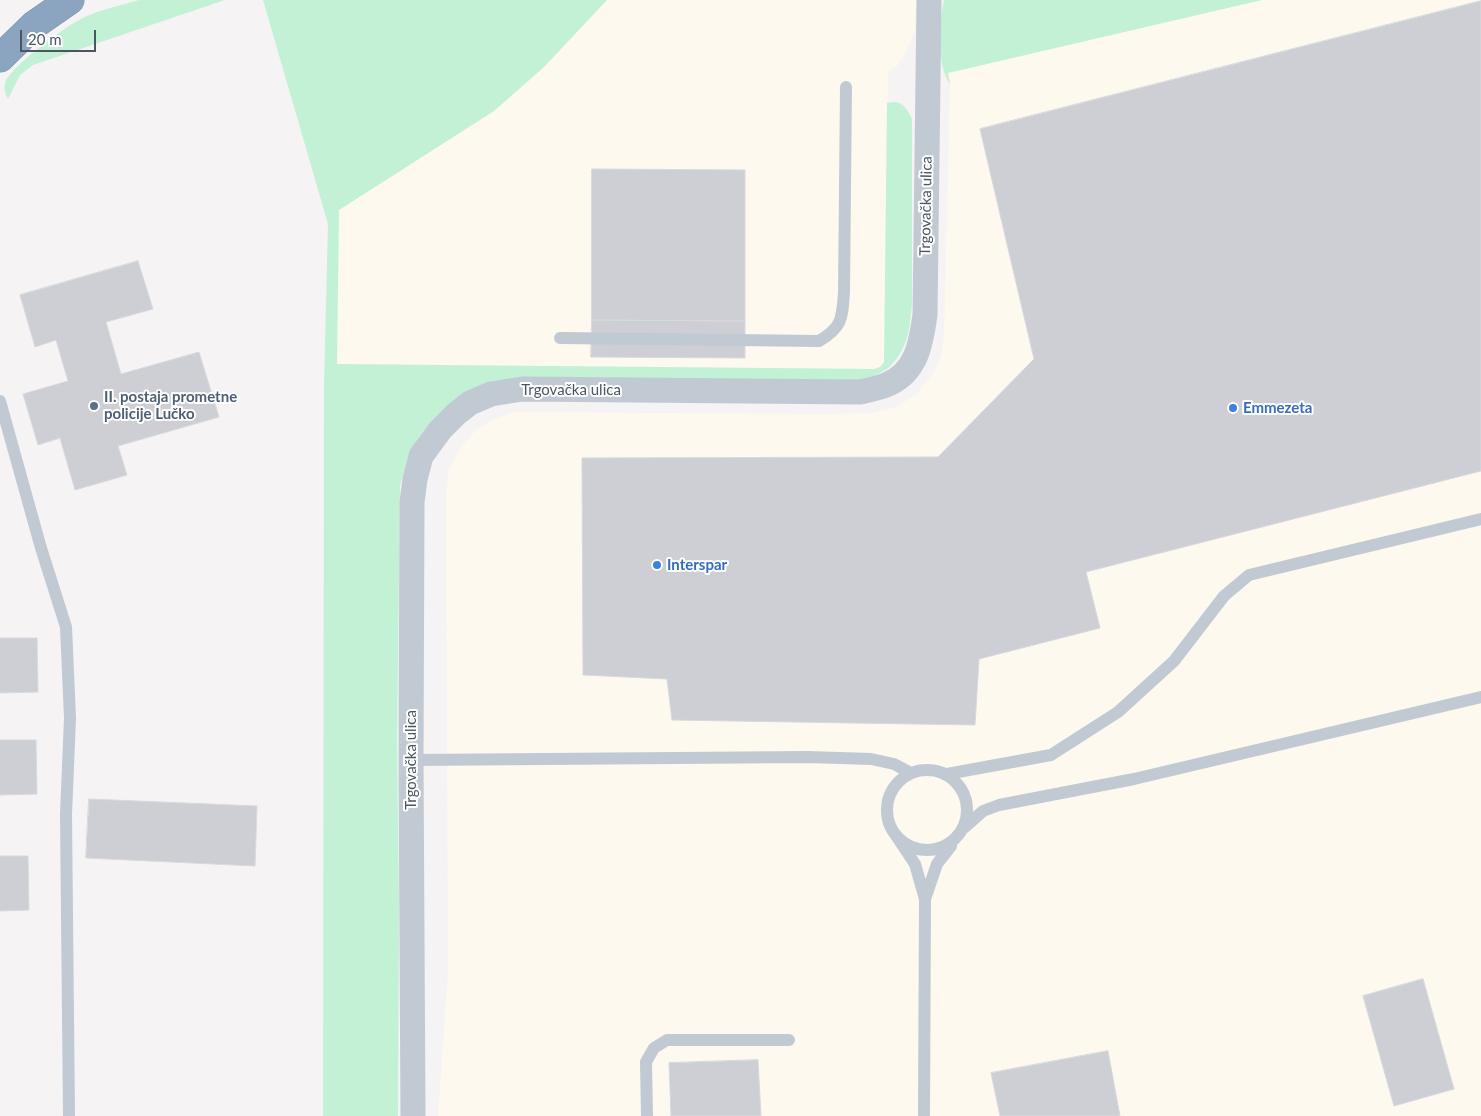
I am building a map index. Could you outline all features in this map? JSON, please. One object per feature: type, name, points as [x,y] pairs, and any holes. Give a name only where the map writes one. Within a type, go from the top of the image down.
[{"type":"highway","points":[[0,58],[34,25],[70,0]]},
{"type":"street","name":"Trgovačka ulica","points":[[413,1116],[412,502],[421,456],[440,430],[456,414],[470,403],[491,394],[522,389],[860,392],[888,384],[902,375],[914,362],[920,346],[925,314],[929,0]]},
{"type":"lane","points":[[560,338],[819,341],[832,333],[842,318],[844,292],[846,87]]},
{"type":"lane","points":[[0,401],[41,548],[66,627],[70,718],[66,814],[69,1116]]},
{"type":"lane","points":[[947,774],[1051,755],[1118,712],[1174,661],[1224,596],[1249,575],[1481,520]]},
{"type":"lane","points":[[895,834],[903,843],[914,848],[926,851],[938,850],[949,845],[983,811],[999,804],[1134,780],[1481,697]]},
{"type":"lane","points":[[411,760],[808,757],[870,759],[894,764],[911,773]]},
{"type":"lane","points":[[924,1116],[925,899],[915,864],[895,834],[888,818],[888,799],[893,788],[901,779],[911,773],[935,770],[947,774],[964,791],[968,803],[968,815],[962,832],[937,864],[925,899]]},
{"type":"lane","points":[[647,1116],[646,1062],[654,1048],[667,1040],[789,1040]]},
{"type":"shaded area","points":[[607,0],[916,0],[915,31],[904,56],[897,66],[888,72],[884,363],[880,367],[874,369],[336,364],[339,210],[494,111],[544,67]]},
{"type":"shaded area","points":[[1262,0],[1481,0],[1481,1116],[438,1116],[448,973],[446,495],[449,470],[461,447],[477,429],[496,418],[515,412],[827,414],[873,413],[896,407],[915,395],[931,377],[941,357],[944,335],[950,84],[948,73]]},
{"type":"green space","points":[[139,0],[225,0],[33,65],[20,75],[8,99],[5,90],[6,81],[30,55],[43,45],[87,16]]},
{"type":"green space","points":[[263,0],[607,0],[544,67],[494,111],[339,210],[337,364],[874,369],[880,367],[884,362],[887,103],[899,103],[908,111],[912,119],[912,303],[907,338],[900,354],[888,368],[863,380],[448,405],[432,420],[419,437],[407,459],[400,486],[397,740],[399,905],[398,1116],[323,1116],[324,385],[328,224]]},
{"type":"green space","points":[[944,0],[1262,0],[948,73],[950,84],[942,66],[940,43]]},
{"type":"building","name":"Emmezeta","points":[[1481,1],[1481,471],[1086,572],[1100,628],[979,659],[975,725],[672,720],[667,679],[583,675],[582,458],[938,457],[1034,359],[980,129]]},
{"type":"building","points":[[592,169],[745,170],[745,321],[592,320]]},
{"type":"building","points":[[138,261],[153,309],[106,322],[121,374],[199,352],[219,417],[118,446],[127,475],[75,490],[60,438],[38,445],[23,394],[68,381],[56,340],[35,347],[20,295]]},
{"type":"building","points":[[592,320],[745,321],[745,358],[591,357]]},
{"type":"building","points":[[0,638],[37,638],[38,692],[0,693]]},
{"type":"building","points":[[0,740],[36,740],[37,794],[0,795]]},
{"type":"building","points":[[89,799],[257,806],[255,866],[86,858]]},
{"type":"building","points":[[0,856],[28,856],[29,910],[0,911]]},
{"type":"building","points":[[1423,979],[1454,1089],[1394,1106],[1363,996]]},
{"type":"building","points":[[1108,1051],[1120,1116],[1000,1116],[991,1073]]},
{"type":"building","points":[[758,1060],[761,1116],[671,1116],[669,1063]]},
{"type":"place","name":"II. postaja prometne policije Lučko","points":[[94,406]]},
{"type":"place","name":"Emmezeta","points":[[1233,408]]},
{"type":"place","name":"Interspar","points":[[657,565]]}]
